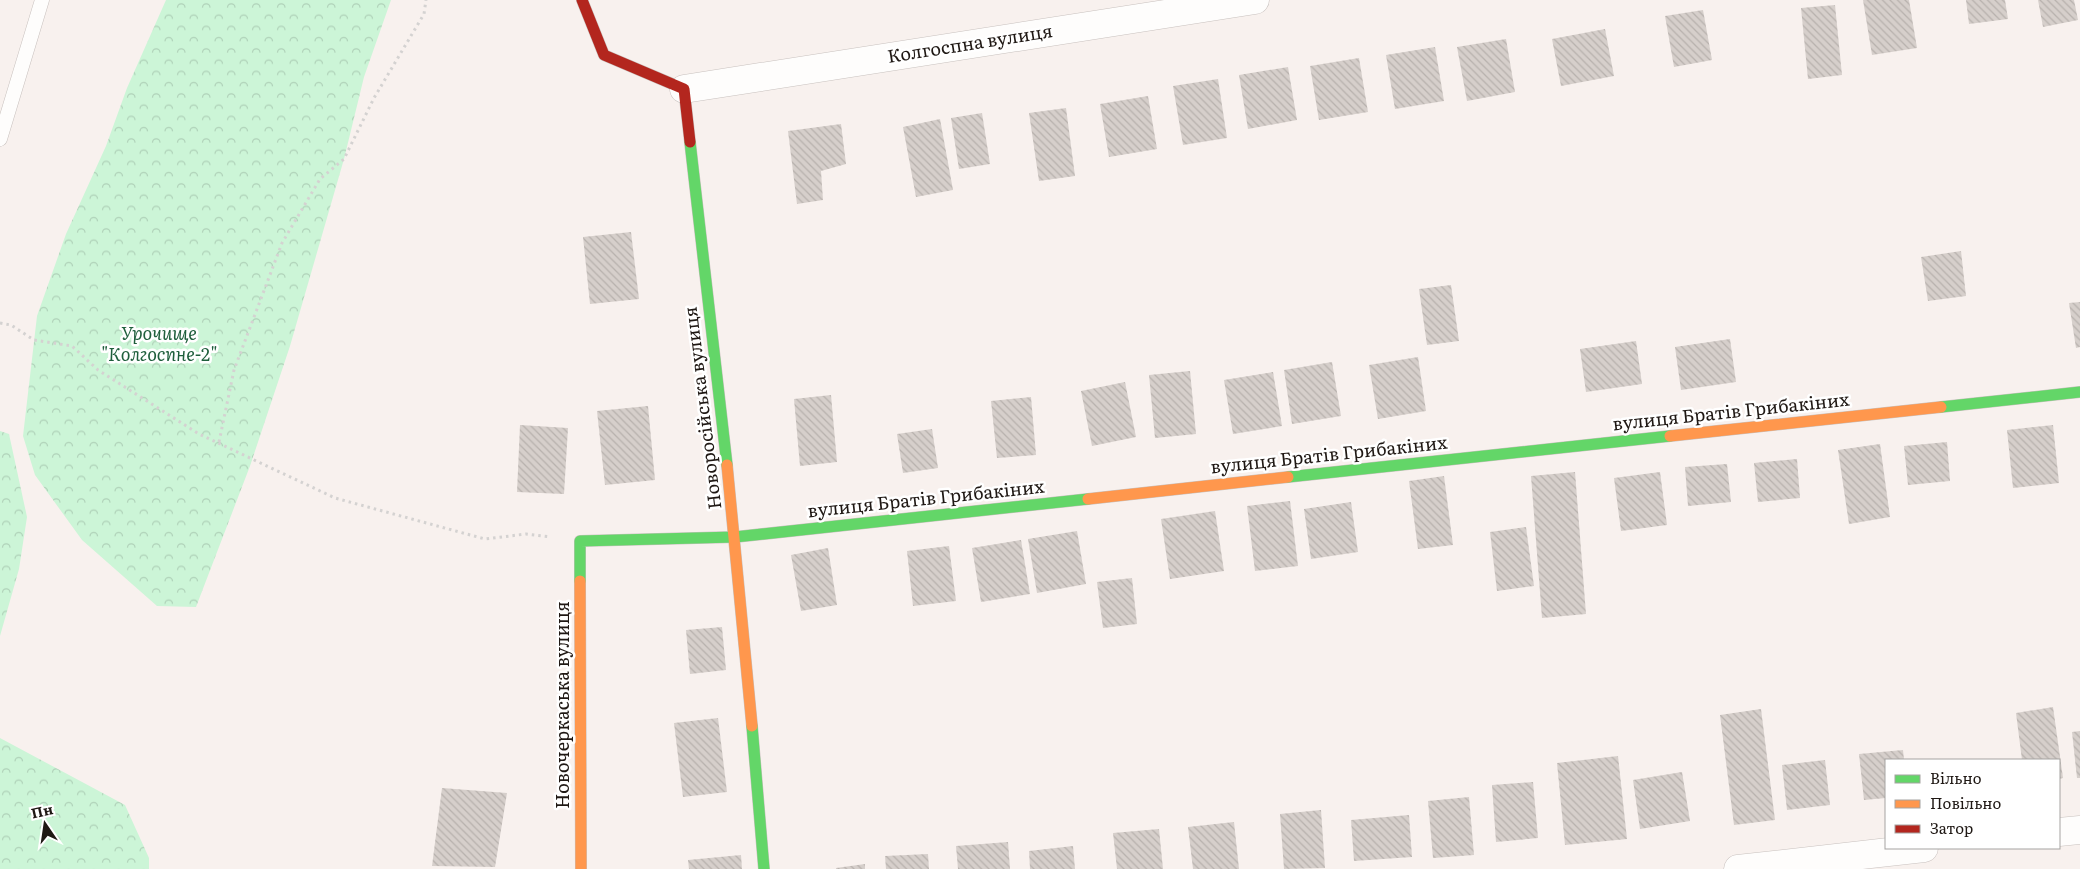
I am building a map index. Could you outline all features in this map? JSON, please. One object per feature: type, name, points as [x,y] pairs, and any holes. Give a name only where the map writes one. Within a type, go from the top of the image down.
[{"type":"street","points":[[582,0],[604,55],[684,89]]},
{"type":"street","name":"Колгоспна вулиця","points":[[684,89],[1255,0]]},
{"type":"street","name":"Новоросійська вулиця","points":[[684,89],[735,537],[764,869]]},
{"type":"street","name":"вулиця Братів Грибакіних","points":[[580,541],[735,537],[2080,392]]},
{"type":"street","name":"Новочеркаська вулиця","points":[[580,541],[581,869]]},
{"type":"street","points":[[2060,832],[2080,830]]},
{"type":"street","points":[[1738,869],[1915,849]]},
{"type":"lane","points":[[0,140],[42,0]]},
{"type":"path","points":[[219,442],[234,370],[282,243],[320,179],[344,159],[374,98],[424,14],[426,0]]},
{"type":"path","points":[[0,323],[11,326],[34,340],[72,346],[98,370],[199,434],[335,498],[485,539],[526,534],[580,541]]},
{"type":"green space","name":"Урочище \"Колгоспне-2\"","points":[[166,0],[391,0],[364,77],[344,159],[290,346],[250,466],[196,607],[157,606],[82,540],[35,475],[23,436],[37,316],[66,234],[106,146],[127,88]]},
{"type":"green space","points":[[0,431],[9,434],[27,517],[19,569],[0,636]]},
{"type":"green space","points":[[0,738],[125,805],[149,858],[149,869],[0,869]]},
{"type":"building","points":[[1863,0],[1909,0],[1917,48],[1872,55]]},
{"type":"building","points":[[1966,0],[2005,0],[2008,19],[1969,24]]},
{"type":"building","points":[[2038,0],[2074,0],[2078,20],[2043,27]]},
{"type":"building","points":[[1835,5],[1842,75],[1808,79],[1801,8]]},
{"type":"building","points":[[1703,10],[1712,60],[1674,67],[1665,16]]},
{"type":"building","points":[[1605,29],[1614,76],[1561,86],[1552,39]]},
{"type":"building","points":[[1506,39],[1515,92],[1467,101],[1457,47]]},
{"type":"building","points":[[1435,47],[1444,101],[1395,109],[1386,55]]},
{"type":"building","points":[[1359,58],[1368,112],[1319,120],[1310,66]]},
{"type":"building","points":[[1288,67],[1297,120],[1248,129],[1239,75]]},
{"type":"building","points":[[1218,79],[1227,138],[1183,145],[1173,86]]},
{"type":"building","points":[[1148,96],[1157,149],[1109,157],[1100,104]]},
{"type":"building","points":[[1066,108],[1075,176],[1039,181],[1029,113]]},
{"type":"building","points":[[982,113],[990,164],[959,169],[951,118]]},
{"type":"building","points":[[940,119],[953,190],[916,197],[903,127]]},
{"type":"building","points":[[841,124],[846,164],[821,171],[823,200],[797,204],[788,131]]},
{"type":"building","points":[[631,232],[639,299],[590,304],[583,237]]},
{"type":"building","points":[[1961,251],[1966,296],[1928,301],[1921,257]]},
{"type":"building","points":[[1451,285],[1459,341],[1427,345],[1419,289]]},
{"type":"building","points":[[2080,302],[2080,347],[2076,348],[2069,303]]},
{"type":"building","points":[[1730,339],[1736,382],[1681,390],[1675,347]]},
{"type":"building","points":[[1636,341],[1642,384],[1586,392],[1580,349]]},
{"type":"building","points":[[1418,357],[1426,411],[1378,419],[1369,365]]},
{"type":"building","points":[[1332,362],[1341,416],[1292,424],[1284,370]]},
{"type":"building","points":[[1190,371],[1196,434],[1155,438],[1149,375]]},
{"type":"building","points":[[1273,372],[1282,426],[1233,434],[1224,380]]},
{"type":"building","points":[[1125,382],[1136,437],[1092,446],[1081,391]]},
{"type":"building","points":[[831,395],[837,462],[800,466],[794,399]]},
{"type":"building","points":[[1031,397],[1036,455],[997,458],[991,401]]},
{"type":"building","points":[[648,406],[655,480],[605,485],[597,411]]},
{"type":"building","points":[[520,425],[568,428],[564,494],[517,492]]},
{"type":"building","points":[[2053,425],[2059,483],[2013,488],[2007,430]]},
{"type":"building","points":[[932,429],[938,468],[903,473],[897,434]]},
{"type":"building","points":[[1947,442],[1950,481],[1908,485],[1904,446]]},
{"type":"building","points":[[1880,444],[1890,517],[1849,524],[1838,450]]},
{"type":"building","points":[[1797,459],[1800,498],[1758,502],[1754,463]]},
{"type":"building","points":[[1727,464],[1731,502],[1688,506],[1685,467]]},
{"type":"building","points":[[1575,472],[1586,614],[1542,618],[1531,476]]},
{"type":"building","points":[[1660,472],[1667,525],[1621,531],[1614,478]]},
{"type":"building","points":[[1444,476],[1453,545],[1418,549],[1409,481]]},
{"type":"building","points":[[1290,501],[1298,566],[1255,571],[1247,506]]},
{"type":"building","points":[[1351,502],[1358,552],[1311,559],[1304,509]]},
{"type":"building","points":[[1215,511],[1224,571],[1170,579],[1161,519]]},
{"type":"building","points":[[1526,527],[1534,586],[1497,591],[1490,532]]},
{"type":"building","points":[[1077,531],[1086,584],[1037,593],[1028,539]]},
{"type":"building","points":[[1021,540],[1030,594],[981,602],[972,548]]},
{"type":"building","points":[[949,546],[956,601],[913,606],[907,551]]},
{"type":"building","points":[[828,548],[837,605],[801,611],[791,555]]},
{"type":"building","points":[[1132,578],[1137,624],[1103,628],[1097,582]]},
{"type":"building","points":[[722,627],[726,670],[690,674],[686,630]]},
{"type":"building","points":[[2053,707],[2063,778],[2060,779],[2060,759],[2022,759],[2016,713]]},
{"type":"building","points":[[1761,709],[1775,820],[1734,825],[1720,715]]},
{"type":"building","points":[[718,718],[727,792],[683,797],[674,723]]},
{"type":"building","points":[[2080,731],[2080,778],[2077,778],[2072,732]]},
{"type":"building","points":[[1903,750],[1904,759],[1885,759],[1885,798],[1864,800],[1859,754]]},
{"type":"building","points":[[1618,756],[1627,839],[1565,845],[1557,763]]},
{"type":"building","points":[[1825,760],[1830,805],[1787,810],[1782,765]]},
{"type":"building","points":[[1682,772],[1690,821],[1640,829],[1633,780]]},
{"type":"building","points":[[1533,782],[1538,838],[1496,842],[1492,785]]},
{"type":"building","points":[[442,788],[507,793],[495,867],[432,866]]},
{"type":"building","points":[[1469,797],[1474,855],[1433,858],[1428,801]]},
{"type":"building","points":[[1321,810],[1325,868],[1284,869],[1280,814]]},
{"type":"building","points":[[1409,815],[1412,857],[1354,861],[1351,820]]},
{"type":"building","points":[[1234,822],[1239,869],[1193,869],[1188,827]]},
{"type":"building","points":[[1159,829],[1163,869],[1117,869],[1113,833]]},
{"type":"building","points":[[1008,842],[1010,869],[958,869],[956,846]]},
{"type":"building","points":[[1073,846],[1075,869],[1030,869],[1029,851]]},
{"type":"building","points":[[928,854],[929,869],[886,869],[885,856]]},
{"type":"building","points":[[741,855],[742,869],[689,869],[688,860]]},
{"type":"building","points":[[865,864],[865,869],[836,869],[836,868]]},
{"type":"traffic: fast","points":[[690,142],[727,465]]},
{"type":"traffic: fast","points":[[1941,407],[2080,392]]},
{"type":"traffic: fast","points":[[1288,477],[1670,436]]},
{"type":"traffic: fast","points":[[580,581],[580,541],[735,537],[1088,499]]},
{"type":"traffic: fast","points":[[752,726],[764,869]]},
{"type":"traffic: slow","points":[[1670,436],[1941,407]]},
{"type":"traffic: slow","points":[[727,465],[752,726]]},
{"type":"traffic: slow","points":[[1088,499],[1288,477]]},
{"type":"traffic: slow","points":[[580,581],[581,869]]},
{"type":"traffic: jam","points":[[582,0],[604,55],[684,89],[690,142]]}]
